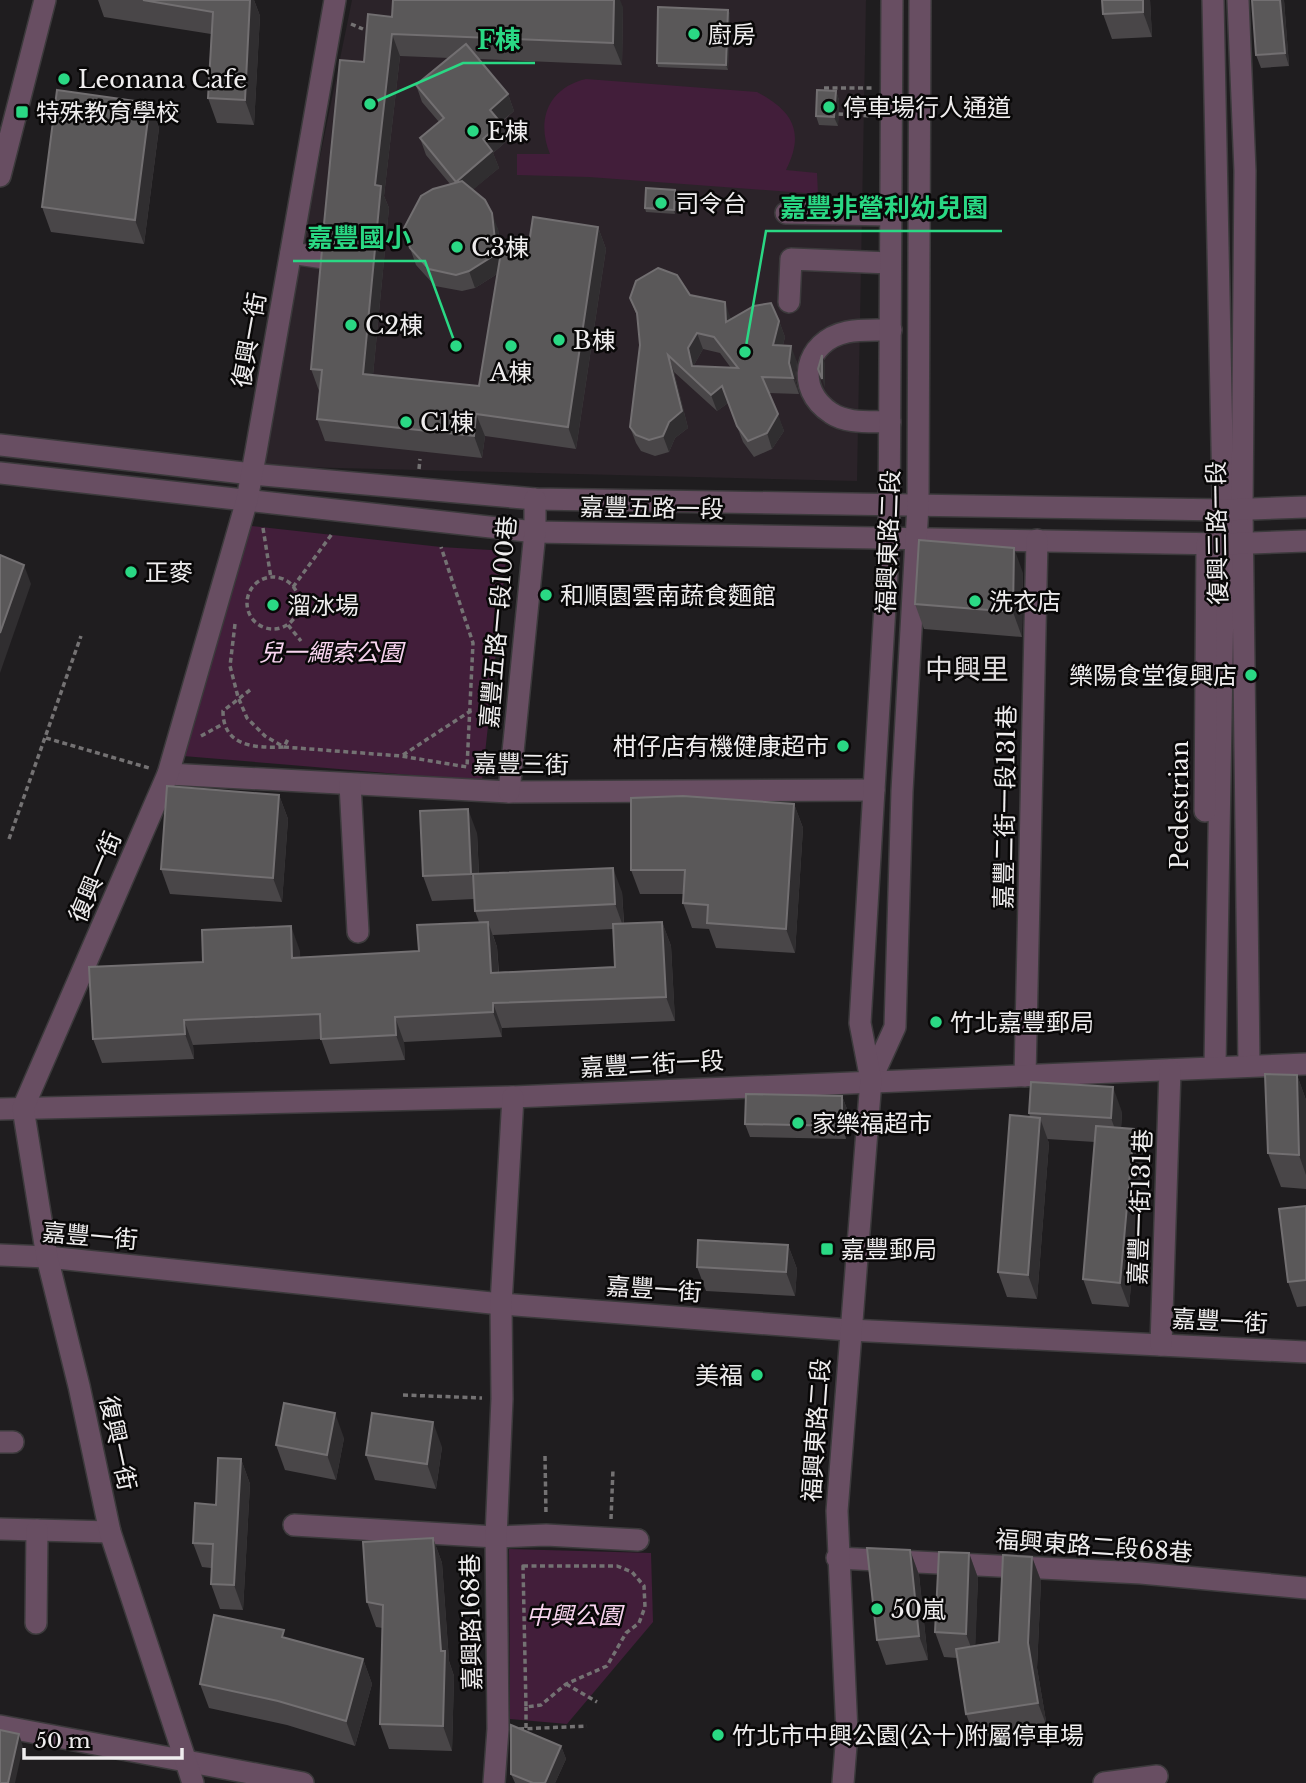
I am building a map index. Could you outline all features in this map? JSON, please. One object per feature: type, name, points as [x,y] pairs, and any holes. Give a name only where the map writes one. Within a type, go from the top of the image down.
[{"type":"street","points":[[0,176],[45,0]]},
{"type":"street","name":"復興一街","points":[[190,1773],[110,1532],[79,1386],[47,1257],[23,1108],[168,774],[247,500],[335,0]]},
{"type":"street","name":"福興東路二段","points":[[843,1783],[847,1734],[837,1558],[839,1466],[870,1080],[860,1023],[889,540],[892,0]]},
{"type":"street","name":"福興東路二段","points":[[870,1080],[895,1027],[902,791],[918,505],[920,0]]},
{"type":"street","name":"復興三路一段","points":[[1213,0],[1233,509]]},
{"type":"street","name":"復興三路一段","points":[[1209,1066],[1225,543],[1233,509],[1245,171],[1238,0]]},
{"type":"street","points":[[786,213],[890,215]]},
{"type":"street","points":[[291,253],[331,259]]},
{"type":"street","points":[[789,302],[791,259],[890,263]]},
{"type":"street","points":[[890,422],[850,420],[831,413],[814,396],[806,372],[815,350],[845,332],[891,330]]},
{"type":"street","name":"嘉豐五路一段","points":[[0,445],[252,474],[535,499],[1233,509],[1306,507]]},
{"type":"street","name":"嘉豐五路一段","points":[[0,473],[535,532],[889,540],[917,538],[1225,543],[1306,541]]},
{"type":"street","name":"嘉豐五路一段100巷","points":[[509,792],[535,532],[535,499]]},
{"type":"street","name":"嘉豐二街一段131巷","points":[[1025,1076],[1037,540]]},
{"type":"street","name":"復興三路一段","points":[[1225,543],[1249,1066]]},
{"type":"street","name":"嘉豐三街","points":[[168,774],[509,792],[874,790]]},
{"type":"street","points":[[349,784],[358,932]]},
{"type":"street","name":"嘉豐二街一段","points":[[0,1108],[513,1097],[870,1080],[1306,1064]]},
{"type":"street","name":"嘉豐一街131巷","points":[[1161,1345],[1170,1070]]},
{"type":"street","points":[[513,1097],[501,1304],[502,1399],[496,1537],[546,1535],[638,1540]]},
{"type":"street","name":"嘉豐一街","points":[[0,1255],[47,1257],[501,1304],[849,1330],[1306,1352]]},
{"type":"street","name":"嘉興路168巷","points":[[294,1525],[496,1537],[498,1729],[494,1783]]},
{"type":"street","points":[[0,1529],[110,1532]]},
{"type":"street","points":[[36,1623],[37,1530]]},
{"type":"street","name":"福興東路二段68巷","points":[[837,1558],[1141,1573],[1306,1588]]},
{"type":"street","points":[[0,1726],[190,1773],[303,1783]]},
{"type":"street","points":[[1104,1783],[1157,1776]]},
{"type":"path","points":[[824,88],[875,88]]},
{"type":"path","points":[[838,114],[874,116]]},
{"type":"path","points":[[258,540],[263,528],[271,578]]},
{"type":"path","points":[[293,587],[332,534]]},
{"type":"path","points":[[250,691],[238,697],[223,711],[223,724],[232,737],[250,748],[284,747],[401,756],[467,767],[472,710],[473,643],[440,547]]},
{"type":"path","points":[[279,578],[293,587],[297,594],[298,611],[288,625],[280,628],[263,627],[250,615],[247,599],[250,591],[262,579],[279,578]]},
{"type":"path","points":[[236,611],[230,666],[238,697],[247,718],[265,736],[284,747]]},
{"type":"path","points":[[288,625],[301,641]]},
{"type":"path","points":[[9,839],[81,636]]},
{"type":"path","points":[[401,756],[472,710]]},
{"type":"path","points":[[284,747],[289,737]]},
{"type":"path","points":[[47,738],[168,774]]},
{"type":"path","points":[[402,1395],[502,1399]]},
{"type":"path","points":[[545,1456],[546,1535]]},
{"type":"path","points":[[610,1539],[613,1469]]},
{"type":"path","points":[[526,1707],[541,1705],[566,1684],[607,1666],[626,1633],[639,1623],[645,1607],[644,1587],[632,1572],[617,1566],[523,1566],[526,1728]]},
{"type":"path","points":[[566,1684],[597,1702]]},
{"type":"path","points":[[498,1729],[587,1726]]},
{"type":"shaded area","points":[[352,0],[866,0],[857,481],[257,466]]},
{"type":"green space","points":[[586,79],[757,92],[779,107],[792,124],[795,144],[786,170],[817,173],[818,194],[589,177],[517,175],[517,154],[550,154],[544,129],[548,107],[554,98],[573,83]]},
{"type":"green space","name":"兒一繩索公園","points":[[243,525],[441,547],[507,551],[482,781],[183,756]]},
{"type":"green space","name":"中興公園","points":[[509,1549],[651,1553],[653,1622],[567,1724],[510,1719]]},
{"type":"building","points":[[143,0],[250,0],[245,100],[208,98],[213,12]]},
{"type":"building","points":[[393,0],[614,0],[613,43],[392,34],[375,185],[381,186],[363,374],[479,386],[502,246],[528,250],[533,217],[598,227],[568,427],[476,414],[474,436],[317,419],[322,370],[311,369],[322,250],[333,246],[336,238],[332,227],[324,224],[340,60],[364,62],[368,14],[392,17]]},
{"type":"building","points":[[1102,0],[1143,0],[1143,12],[1103,14]]},
{"type":"building","points":[[1252,0],[1280,0],[1285,53],[1256,55]]},
{"type":"building","name":"廚房","points":[[658,7],[728,10],[726,65],[657,63]]},
{"type":"building","name":"E棟","points":[[466,44],[508,94],[490,110],[501,123],[483,139],[492,151],[456,182],[420,138],[444,118],[416,85]]},
{"type":"building","points":[[57,90],[150,103],[135,220],[42,207]]},
{"type":"building","points":[[817,90],[836,91],[834,117],[816,116]]},
{"type":"building","name":"C3棟","points":[[462,181],[485,200],[492,213],[495,240],[501,251],[469,271],[456,275],[429,269],[410,248],[404,228],[421,196],[433,189]]},
{"type":"building","name":"司令台","points":[[646,188],[675,190],[674,210],[645,208]]},
{"type":"building","points":[[658,268],[677,275],[690,295],[725,302],[726,322],[754,306],[771,303],[779,321],[773,345],[791,346],[789,363],[793,378],[762,377],[778,414],[767,433],[748,441],[737,426],[722,386],[711,395],[668,355],[682,411],[669,422],[663,436],[649,440],[636,435],[630,427],[640,345],[637,313],[630,298],[636,281]],"holes":[[[697,333],[714,337],[738,368],[692,366],[688,348]]]},
{"type":"building","points":[[822,355],[822,379],[818,369]]},
{"type":"building","points":[[919,540],[1014,548],[1013,612],[915,604]]},
{"type":"building","points":[[0,555],[24,565],[0,633]]},
{"type":"building","points":[[167,786],[279,795],[273,878],[161,869]]},
{"type":"building","points":[[683,796],[794,804],[786,929],[707,923],[708,905],[683,903],[685,870],[631,870],[631,798]]},
{"type":"building","points":[[468,809],[471,874],[423,876],[420,811]]},
{"type":"building","points":[[613,868],[615,904],[475,911],[473,874]]},
{"type":"building","points":[[488,922],[491,973],[615,967],[613,924],[662,922],[666,997],[493,1003],[493,1012],[395,1017],[396,1035],[321,1039],[320,1014],[184,1020],[185,1034],[93,1039],[89,967],[203,962],[202,930],[291,926],[292,958],[419,951],[417,925]]},
{"type":"building","points":[[1265,1074],[1297,1075],[1299,1155],[1268,1153]]},
{"type":"building","points":[[1031,1082],[1113,1087],[1111,1118],[1029,1113]]},
{"type":"building","points":[[746,1094],[842,1096],[842,1126],[745,1124]]},
{"type":"building","points":[[1010,1115],[1040,1118],[1028,1275],[998,1272]]},
{"type":"building","points":[[1096,1126],[1134,1129],[1120,1283],[1083,1279]]},
{"type":"building","points":[[1306,1206],[1306,1280],[1288,1282],[1279,1209]]},
{"type":"building","points":[[698,1240],[788,1245],[786,1272],[697,1267]]},
{"type":"building","points":[[284,1403],[335,1413],[327,1455],[276,1445]]},
{"type":"building","points":[[372,1413],[433,1422],[427,1464],[366,1455]]},
{"type":"building","points":[[218,1458],[241,1459],[234,1585],[211,1584],[213,1544],[193,1543],[195,1503],[216,1505]]},
{"type":"building","points":[[433,1538],[441,1651],[445,1651],[443,1726],[380,1724],[383,1605],[367,1602],[363,1542]]},
{"type":"building","points":[[867,1548],[910,1550],[919,1636],[877,1640]]},
{"type":"building","points":[[939,1552],[969,1553],[966,1634],[935,1632]]},
{"type":"building","points":[[1003,1555],[1032,1557],[1028,1643],[1038,1703],[966,1714],[956,1649],[999,1642]]},
{"type":"building","points":[[214,1615],[284,1630],[282,1637],[363,1659],[346,1721],[278,1701],[200,1684]]},
{"type":"building","points":[[511,1725],[561,1746],[545,1783],[533,1783],[511,1774]]},
{"type":"building","points":[[0,1730],[19,1734],[8,1783],[0,1783]]},
{"type":"place","name":"廚房","points":[[694,34]]},
{"type":"place","name":"Leonana Cafe","points":[[64,79]]},
{"type":"place","name":"F棟","points":[[370,104]]},
{"type":"place","name":"停車場行人通道","points":[[829,107]]},
{"type":"place","name":"特殊教育學校","points":[[22,112]]},
{"type":"place","name":"E棟","points":[[473,131]]},
{"type":"place","name":"司令台","points":[[661,203]]},
{"type":"place","name":"C3棟","points":[[457,247]]},
{"type":"place","name":"C2棟","points":[[351,325]]},
{"type":"place","name":"B棟","points":[[559,340]]},
{"type":"place","name":"嘉豐國小","points":[[456,346]]},
{"type":"place","name":"A棟","points":[[511,346]]},
{"type":"place","name":"嘉豐非營利幼兒園","points":[[745,352]]},
{"type":"place","name":"C1棟","points":[[406,422]]},
{"type":"place","name":"正麥","points":[[131,572]]},
{"type":"place","name":"和順園雲南蔬食麵館","points":[[546,595]]},
{"type":"place","name":"洗衣店","points":[[975,601]]},
{"type":"place","name":"溜冰場","points":[[273,605]]},
{"type":"place","name":"樂陽食堂復興店","points":[[1251,675]]},
{"type":"place","name":"柑仔店有機健康超市","points":[[843,746]]},
{"type":"place","name":"竹北嘉豐郵局","points":[[936,1022]]},
{"type":"place","name":"家樂福超市","points":[[798,1123]]},
{"type":"place","name":"嘉豐郵局","points":[[827,1249]]},
{"type":"place","name":"美福","points":[[757,1375]]},
{"type":"place","name":"50嵐","points":[[877,1609]]},
{"type":"place","name":"竹北市中興公園(公十)附屬停車場","points":[[718,1735]]},
{"type":"district","name":"中興里","points":[[967,669]]}]
